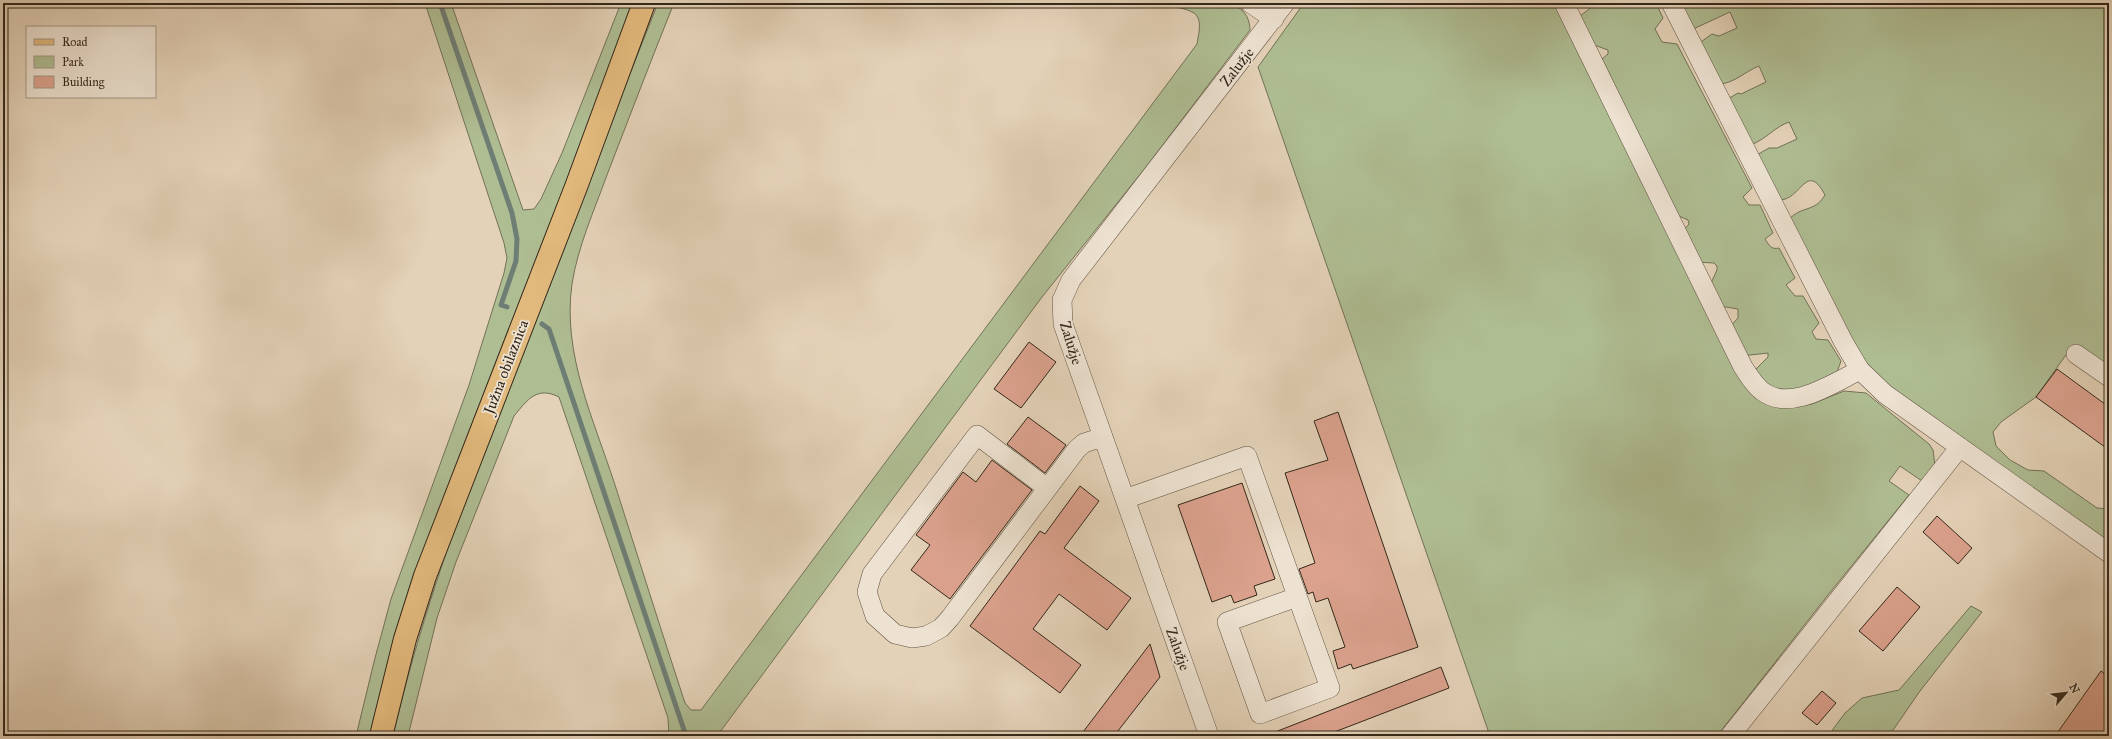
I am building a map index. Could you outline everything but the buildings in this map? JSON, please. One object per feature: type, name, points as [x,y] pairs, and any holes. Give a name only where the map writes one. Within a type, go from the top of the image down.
[{"type":"main road","name":"Južna obilaznica","points":[[382,736],[405,640],[425,576],[576,187],[644,3]]},
{"type":"street","points":[[1250,3],[1274,19]]},
{"type":"street","name":"Zalužje","points":[[1209,736],[1063,324],[1062,300],[1071,280],[1285,3]]},
{"type":"street","points":[[1564,3],[1743,367],[1755,385],[1777,399],[1786,400],[1809,395],[1860,370]]},
{"type":"street","points":[[1671,3],[1785,230],[1844,343],[1860,370],[1885,394],[2109,553]]},
{"type":"street","points":[[2076,354],[2109,377]]},
{"type":"street","points":[[1047,488],[977,435],[872,574],[867,592],[875,616],[895,634],[912,638],[926,636],[941,628],[1077,450],[1084,443],[1103,437]]},
{"type":"street","points":[[1730,736],[1960,447]]},
{"type":"street","points":[[1125,499],[1247,456],[1330,688],[1260,714],[1227,622],[1297,597]]},
{"type":"green space","points":[[425,3],[451,3],[523,210],[534,209],[541,199],[562,153],[621,3],[637,3],[434,525],[374,736],[356,736],[391,599],[469,385],[504,273],[507,258],[504,243]]},
{"type":"green space","points":[[658,3],[674,3],[648,67],[582,242],[572,284],[570,310],[572,336],[582,386],[685,703],[691,710],[701,710],[1197,44],[1199,23],[1197,16],[1180,8],[1143,3],[1219,3],[1237,7],[1245,14],[1250,30],[1146,167],[1042,297],[717,736],[669,736],[668,718],[559,397],[545,393],[534,396],[524,404],[514,416],[456,562],[437,618],[408,736],[393,736],[424,620],[476,468],[531,322]]},
{"type":"green space","points":[[1304,3],[1557,3],[1741,376],[1791,407],[1812,404],[1844,391],[1866,393],[1929,444],[1933,450],[1935,465],[1922,481],[1900,466],[1889,481],[1909,495],[1717,736],[1490,736],[1258,67]]},
{"type":"green space","points":[[1594,3],[1656,3],[1663,18],[1655,29],[1662,42],[1677,44],[1752,188],[1743,197],[1749,205],[1760,205],[1773,233],[1765,239],[1772,248],[1779,248],[1795,278],[1786,285],[1795,296],[1803,296],[1819,323],[1812,332],[1816,339],[1828,340],[1841,361],[1836,375],[1828,383],[1771,394],[1755,370],[1768,357],[1768,353],[1741,356],[1729,328],[1738,318],[1738,309],[1720,306],[1711,283],[1717,270],[1717,266],[1714,263],[1694,262],[1680,234],[1689,224],[1688,220],[1679,216],[1602,59],[1608,54],[1608,50],[1586,42],[1575,21]]},
{"type":"green space","points":[[1677,3],[2109,3],[2109,366],[2073,345],[2036,397],[2001,422],[1993,432],[1996,446],[2010,460],[2028,470],[2044,471],[2097,508],[2109,509],[2109,545],[1903,400],[1859,356],[1786,223],[1796,213],[1816,205],[1825,195],[1814,181],[1809,181],[1791,196],[1776,200],[1755,156],[1769,148],[1777,148],[1797,139],[1789,122],[1753,144],[1726,100],[1738,93],[1741,94],[1766,82],[1759,66],[1733,80],[1722,84],[1717,84],[1698,44],[1712,34],[1719,36],[1737,28],[1730,12],[1691,30]]},
{"type":"green space","points":[[1971,606],[1982,612],[1920,691],[1889,736],[1828,736],[1845,713],[1862,698],[1899,690]]},
{"type":"waterway","points":[[440,3],[512,213],[517,239],[516,261],[501,305],[507,307]]},
{"type":"waterway","points":[[542,324],[549,329],[686,736]]}]
